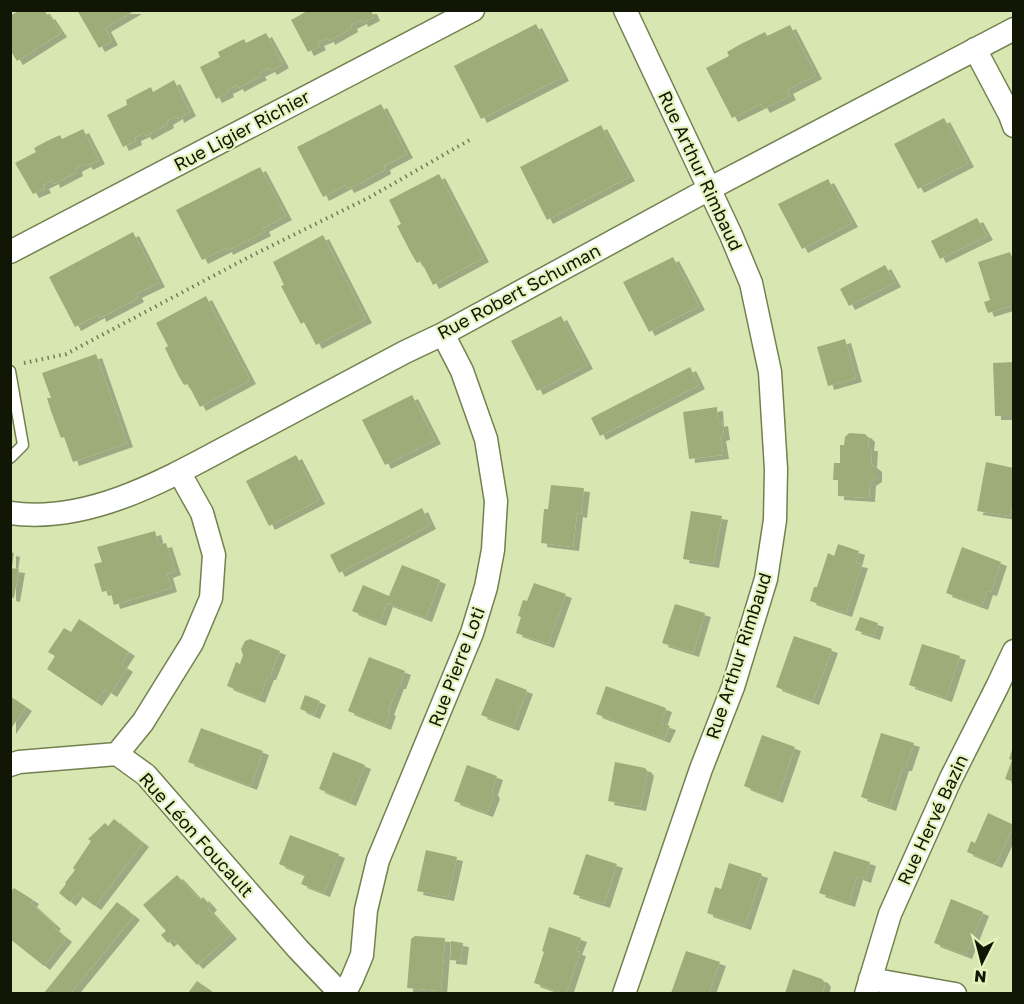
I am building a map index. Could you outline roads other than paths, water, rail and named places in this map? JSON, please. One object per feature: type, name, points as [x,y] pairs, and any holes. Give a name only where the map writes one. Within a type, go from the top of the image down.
[{"type":"street","name":"Rue Ligier Richier","points":[[10,252],[473,10]]},
{"type":"street","name":"Rue Arthur Rimbaud","points":[[624,993],[736,676],[766,579],[775,520],[776,469],[770,372],[751,283],[731,235],[625,10]]},
{"type":"street","name":"Rue Robert Schuman","points":[[10,513],[55,514],[93,507],[148,487],[443,334],[709,189],[1014,29]]},
{"type":"street","points":[[975,49],[1014,126]]},
{"type":"street","name":"Rue Pierre Loti","points":[[343,993],[362,955],[366,910],[378,860],[472,633],[494,550],[496,501],[486,439],[462,371],[443,334]]},
{"type":"street","points":[[10,765],[19,762],[117,754],[143,722],[192,643],[211,598],[214,555],[202,513],[179,472]]},
{"type":"street","name":"Rue Hervé Bazin","points":[[868,986],[890,914],[951,778],[1014,651]]},
{"type":"street","name":"Rue Léon Foucault","points":[[117,754],[146,775],[298,949],[343,993]]},
{"type":"street","points":[[868,986],[955,993]]},
{"type":"lane","points":[[10,371],[23,445],[10,458]]}]
